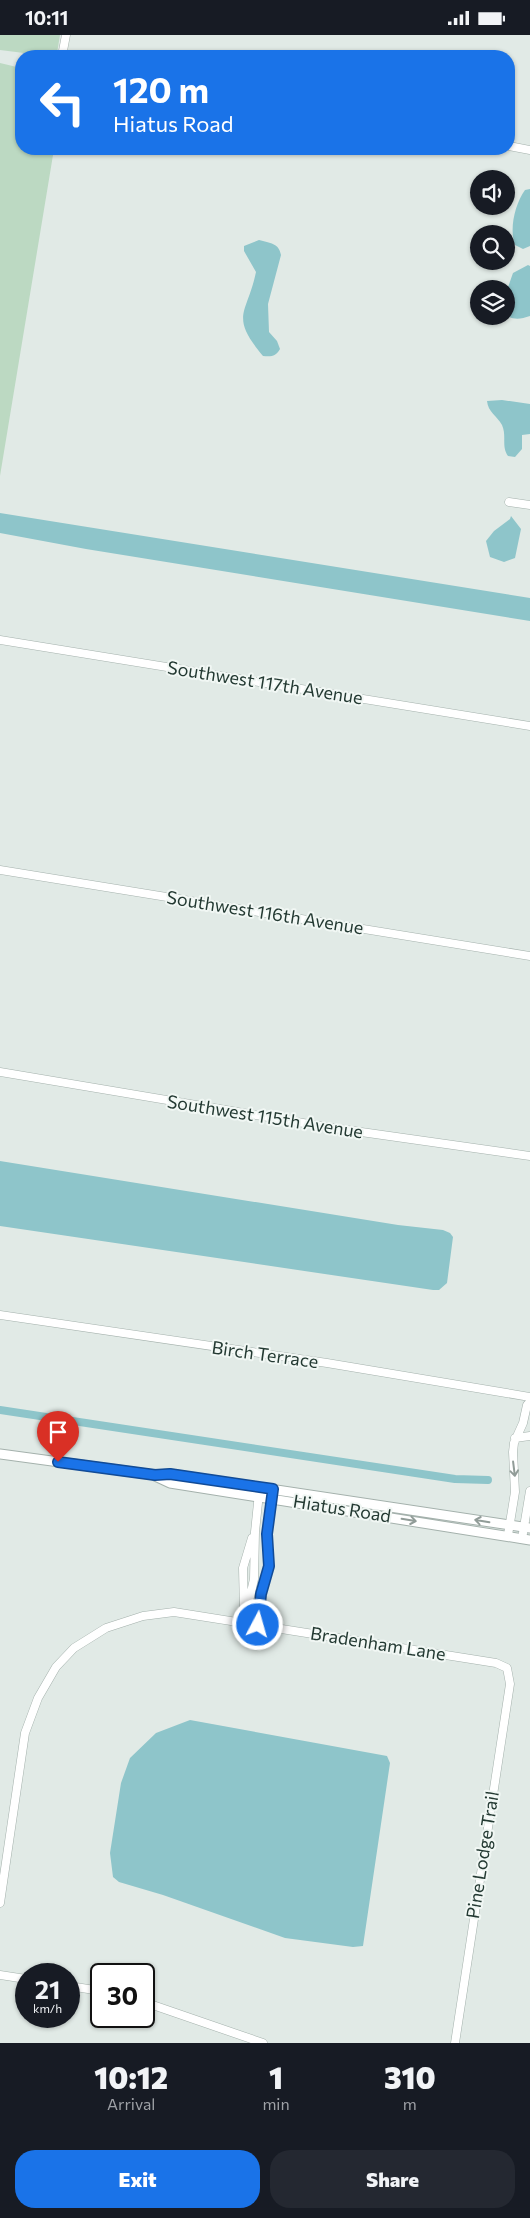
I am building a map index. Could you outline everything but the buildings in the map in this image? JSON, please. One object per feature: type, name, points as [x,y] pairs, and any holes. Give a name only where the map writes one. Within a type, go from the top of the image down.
[{"type":"street","points":[[63,50],[66,35]]},
{"type":"street","points":[[515,147],[530,150]]},
{"type":"street","points":[[509,502],[530,505]]},
{"type":"street","name":"Southwest 117th Avenue","points":[[0,640],[530,726]]},
{"type":"street","name":"Southwest 116th Avenue","points":[[0,870],[530,956]]},
{"type":"street","name":"Southwest 115th Avenue","points":[[0,1072],[314,1125],[530,1157]]},
{"type":"street","name":"Birch Terrace","points":[[0,1315],[327,1363],[530,1397]]},
{"type":"street","points":[[508,1535],[515,1492],[512,1452],[515,1438],[523,1423],[527,1405],[530,1402]]},
{"type":"street","points":[[515,1438],[530,1436]]},
{"type":"street","name":"Hiatus Road","points":[[0,1454],[155,1475],[170,1474],[260,1492],[527,1527]]},
{"type":"street","points":[[526,1539],[530,1491]]},
{"type":"street","points":[[244,1623],[254,1576],[255,1531],[260,1492]]},
{"type":"street","points":[[258,1625],[261,1594],[269,1566],[267,1534],[272,1493]]},
{"type":"street","name":"Hiatus Road","points":[[272,1493],[526,1539]]},
{"type":"street","points":[[244,1623],[242,1568],[255,1531]]},
{"type":"street","points":[[243,1576],[266,1577]]},
{"type":"street","name":"Bradenham Lane","points":[[0,1903],[24,1733],[38,1699],[56,1667],[74,1649],[106,1628],[144,1616],[174,1612],[496,1663],[507,1667]]},
{"type":"street","name":"Pine Lodge Trail","points":[[455,2043],[510,1684],[507,1667]]},
{"type":"street","points":[[0,1975],[15,1977]]},
{"type":"street","points":[[155,2007],[263,2043]]},
{"type":"green space","points":[[0,35],[60,35],[58,50],[15,50],[15,52],[0,50]]},
{"type":"green space","points":[[0,63],[15,67],[15,155],[53,155],[0,476]]},
{"type":"water","points":[[530,189],[530,246],[523,249],[515,245],[515,225],[513,224],[516,209],[525,190]]},
{"type":"water","points":[[259,240],[276,246],[281,255],[268,304],[269,332],[277,341],[280,349],[273,356],[263,356],[246,332],[243,323],[245,307],[256,272],[244,251],[244,246]]},
{"type":"water","points":[[528,265],[530,266],[530,316],[524,318],[515,318],[515,280],[511,280],[513,273]]},
{"type":"water","points":[[502,400],[530,404],[530,434],[522,435],[522,449],[515,457],[508,456],[506,452],[502,425],[491,411],[487,401]]},
{"type":"water","points":[[0,513],[530,598],[530,621],[86,549],[0,533]]},
{"type":"water","points":[[511,516],[521,529],[515,558],[504,562],[490,557],[486,541]]},
{"type":"water","points":[[0,1161],[398,1225],[443,1230],[450,1233],[453,1237],[447,1283],[439,1290],[433,1290],[0,1226]]},
{"type":"water","points":[[190,1720],[387,1756],[390,1763],[363,1946],[353,1947],[285,1938],[163,1895],[119,1882],[113,1877],[110,1853],[121,1783],[130,1758],[156,1733]]},
{"type":"waterway","points":[[0,1410],[455,1479],[488,1480]]},
{"type":"route","points":[[58,1462],[155,1475],[170,1474],[273,1489],[267,1534],[269,1566],[261,1594],[258,1625]]}]
